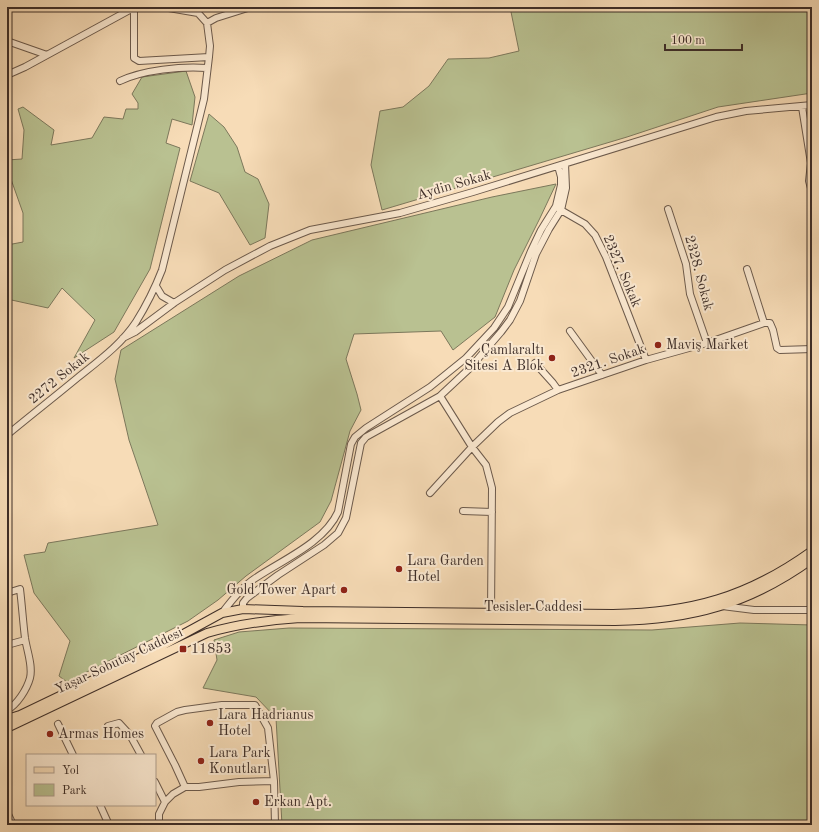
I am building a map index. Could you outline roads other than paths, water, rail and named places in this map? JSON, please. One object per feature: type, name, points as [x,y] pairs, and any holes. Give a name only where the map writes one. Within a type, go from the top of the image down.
[{"type":"main road","points":[[8,726],[20,715],[145,655],[222,613],[243,609],[491,613],[634,614],[663,612],[720,599],[752,587],[797,562],[812,551]]},
{"type":"main road","name":"Tesisler Caddesi","points":[[240,625],[300,618],[660,619],[706,611],[722,606],[775,583],[812,559]]},
{"type":"main road","points":[[240,625],[244,616],[243,609]]},
{"type":"main road","points":[[222,613],[222,622],[227,627]]},
{"type":"main road","name":"Yaşar Sobutay Caddesi","points":[[8,726],[207,633],[240,625]]},
{"type":"street","points":[[162,7],[198,13]]},
{"type":"street","points":[[123,338],[136,322],[156,286],[162,270],[204,99],[207,68],[210,57],[208,23],[198,13],[195,7]]},
{"type":"street","points":[[208,23],[216,18],[251,7]]},
{"type":"street","points":[[306,7],[313,7]]},
{"type":"street","points":[[7,75],[25,67],[134,8],[134,58],[139,61],[210,57]]},
{"type":"street","points":[[7,41],[46,55]]},
{"type":"street","points":[[120,81],[132,75],[191,67],[207,68]]},
{"type":"street","name":"Aydin Sokak","points":[[123,338],[135,332],[174,303],[225,270],[270,246],[310,230],[400,213],[716,117],[746,111],[812,105]]},
{"type":"street","points":[[802,107],[811,163],[809,181],[812,192]]},
{"type":"street","points":[[243,609],[243,603],[247,598],[278,575],[324,545],[338,533],[346,518],[361,443],[366,437],[440,396],[470,368],[510,320],[520,300],[536,254],[559,208],[561,165]]},
{"type":"street","points":[[222,613],[230,602],[253,580],[314,541],[330,527],[338,512],[351,444],[355,436],[446,375],[466,358],[494,328],[508,307],[537,237],[559,208]]},
{"type":"street","name":"2327. Sokak","points":[[559,208],[585,224],[595,235],[606,257],[646,360]]},
{"type":"street","name":"2328. Sokak","points":[[668,209],[686,264],[690,294],[707,342]]},
{"type":"street","points":[[747,269],[764,323],[770,323],[777,348],[780,350],[812,349]]},
{"type":"street","points":[[156,286],[162,296],[174,303]]},
{"type":"street","name":"2321. Sokak","points":[[430,494],[472,447],[498,422],[510,413],[558,390],[646,360],[764,323]]},
{"type":"street","points":[[570,331],[602,375]]},
{"type":"street","name":"2272 Sokak","points":[[7,435],[99,361],[123,338]]},
{"type":"street","points":[[535,363],[558,390]]},
{"type":"street","points":[[440,396],[472,447],[486,465],[492,488],[491,613]]},
{"type":"street","points":[[463,511],[492,512]]},
{"type":"street","points":[[7,593],[20,589],[30,661],[30,677],[24,693],[10,709],[7,710]]},
{"type":"street","points":[[722,606],[754,610],[812,610]]},
{"type":"street","points":[[7,645],[26,640]]},
{"type":"street","points":[[185,787],[176,765],[155,726],[157,722],[177,712],[185,710],[222,705],[255,705],[268,728],[274,781],[275,825]]},
{"type":"street","points":[[108,726],[119,723],[130,735],[140,754]]},
{"type":"street","points":[[58,724],[73,754]]},
{"type":"street","points":[[158,825],[160,814],[165,802],[173,794],[185,787],[199,787],[239,782],[274,781]]},
{"type":"street","points":[[156,784],[165,802]]},
{"type":"street","points":[[101,806],[109,825]]},
{"type":"street","points":[[7,812],[13,825]]},
{"type":"place","name":"Maviş Market","points":[[658,345]]},
{"type":"place","name":"Çamlaraltı Sitesi A Blok","points":[[552,358]]},
{"type":"place","name":"Lara Garden Hotel","points":[[399,569]]},
{"type":"place","name":"Gold Tower Apart","points":[[344,590]]},
{"type":"place","name":"11853","points":[[183,649]]},
{"type":"place","name":"Lara Hadrianus Hotel","points":[[210,723]]},
{"type":"place","name":"Armas Homes","points":[[50,734]]},
{"type":"place","name":"Lara Park Konutları","points":[[201,761]]},
{"type":"place","name":"Erkan Apt.","points":[[256,802]]}]
